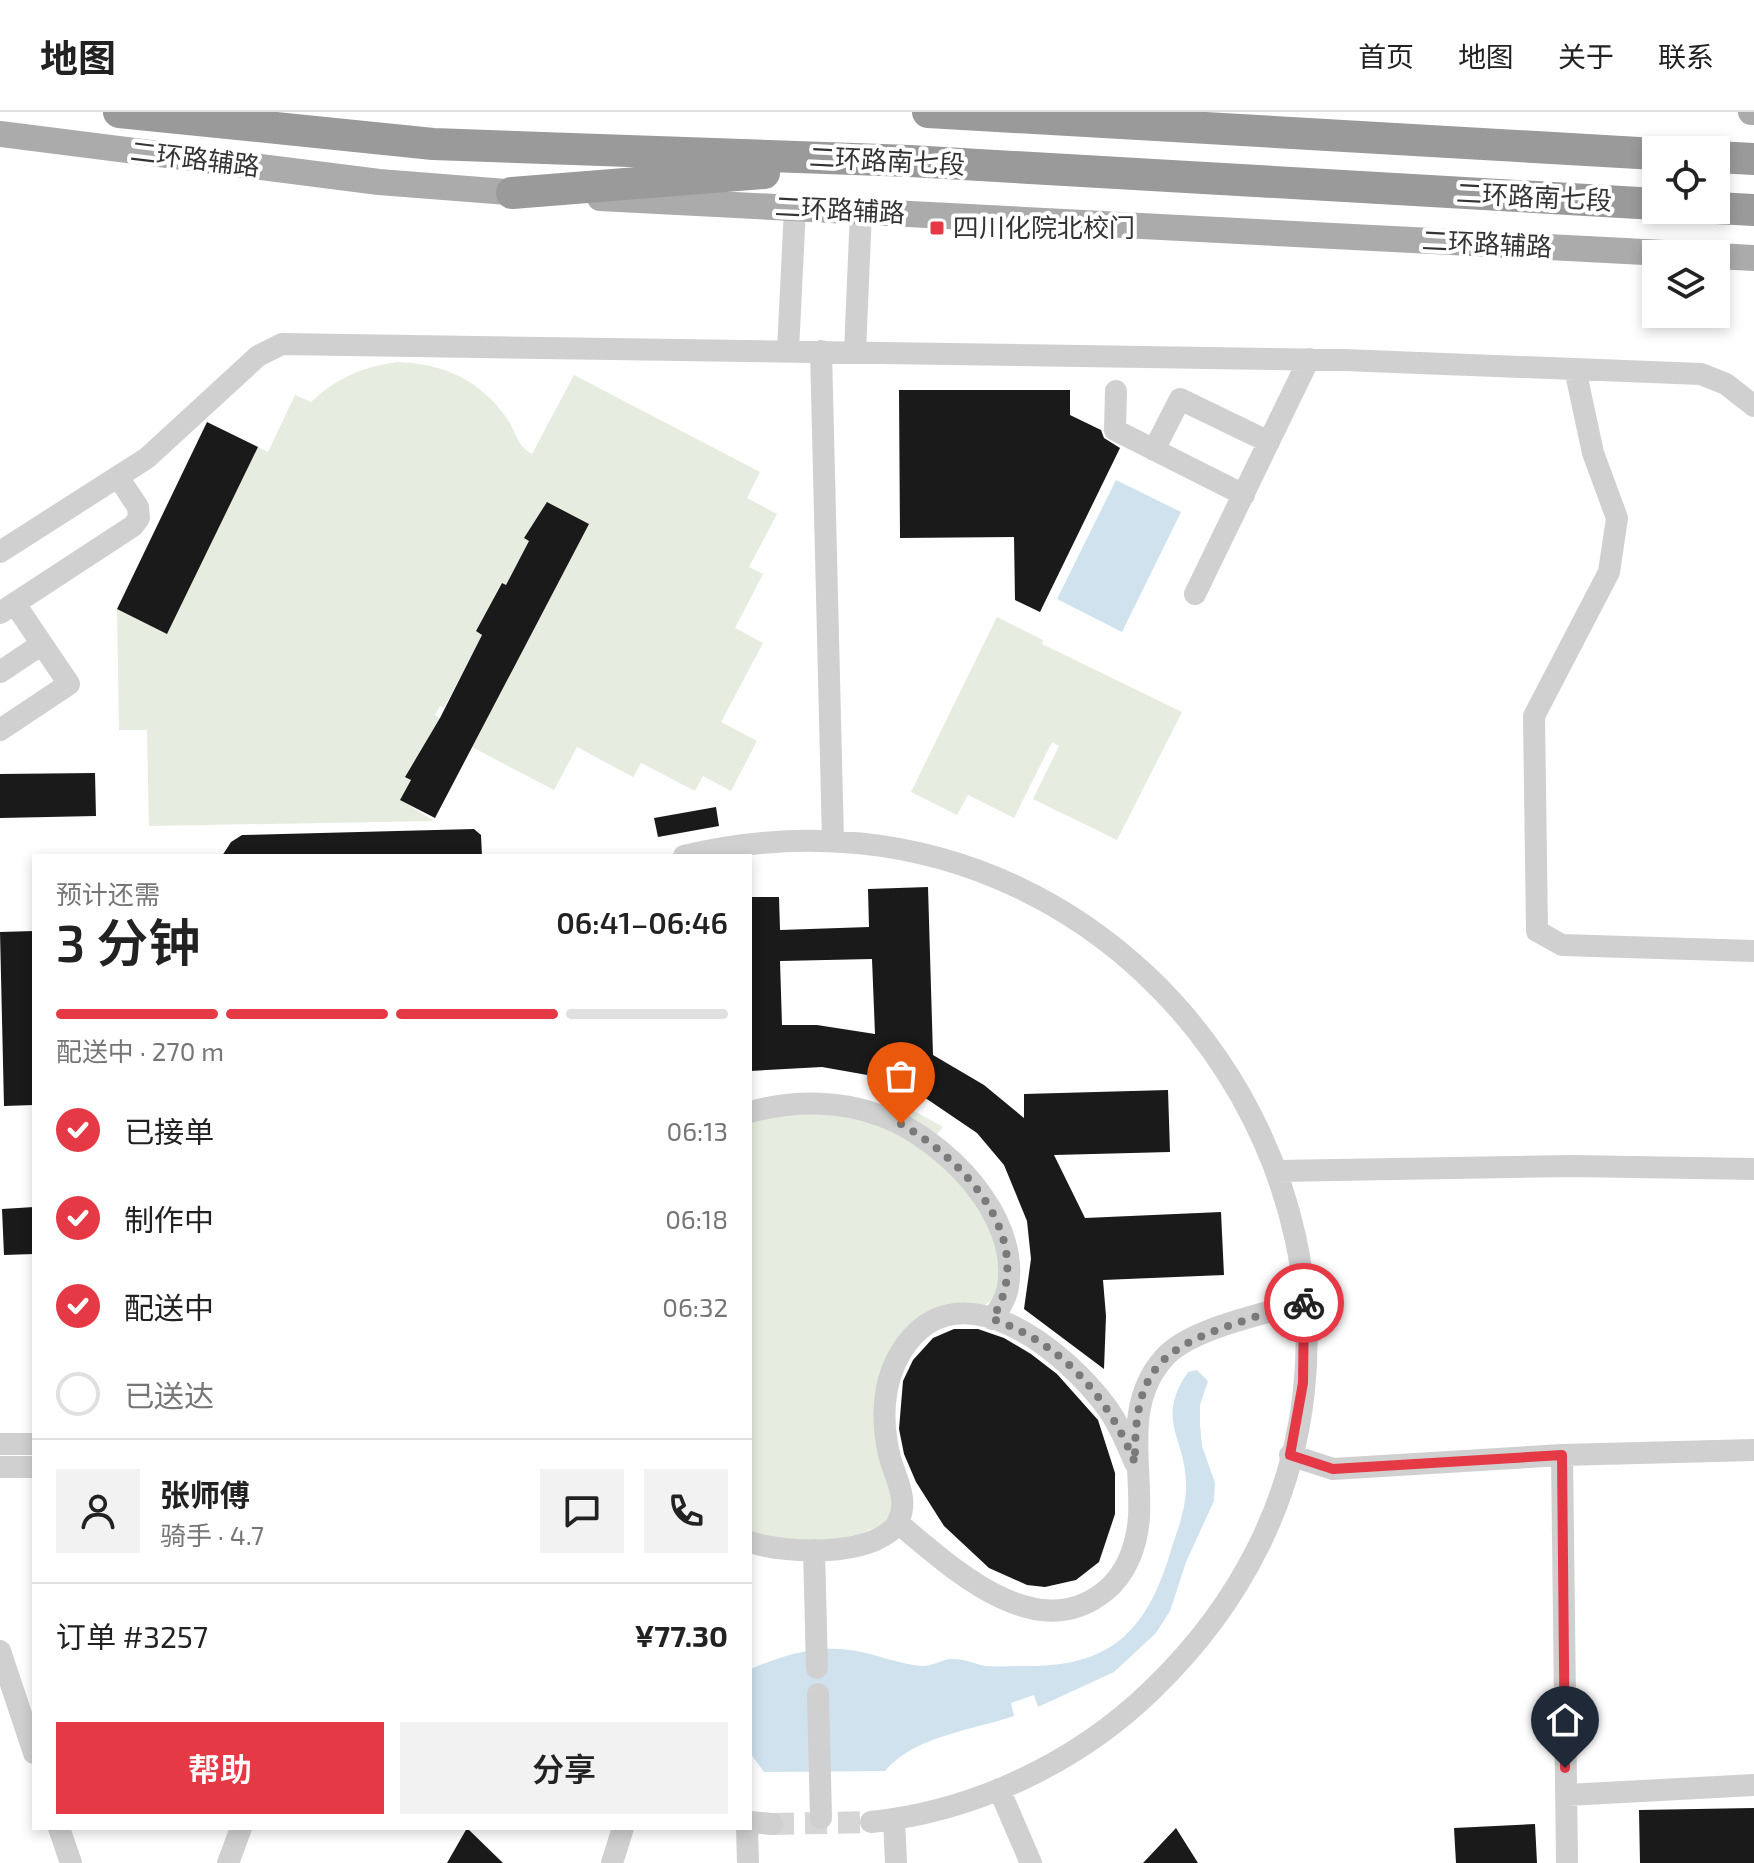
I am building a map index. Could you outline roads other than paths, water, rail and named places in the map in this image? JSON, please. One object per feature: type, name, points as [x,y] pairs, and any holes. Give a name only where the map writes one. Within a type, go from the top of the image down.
[{"type":"highway","name":"二环路南七段","points":[[119,112],[433,144],[910,161],[1642,203]]},
{"type":"highway","name":"二环路南七段","points":[[928,112],[1642,153]]},
{"type":"highway","points":[[1730,158],[1754,159]]},
{"type":"highway","points":[[512,193],[910,161]]},
{"type":"highway","points":[[1730,209],[1754,210]]},
{"type":"main road","name":"二环路辅路","points":[[0,134],[379,182],[512,193],[1642,252]]},
{"type":"main road","points":[[0,147],[41,152],[108,147]]},
{"type":"main road","points":[[1730,257],[1754,258]]},
{"type":"street","points":[[788,351],[795,208]]},
{"type":"street","points":[[855,352],[861,211]]},
{"type":"street","points":[[0,552],[165,444],[258,356],[282,344],[1309,359],[1701,374],[1726,384],[1754,406]]},
{"type":"street","points":[[821,351],[833,841]]},
{"type":"street","points":[[1195,594],[1309,359]]},
{"type":"street","points":[[1575,369],[1593,453],[1617,518],[1609,572],[1534,716],[1537,931],[1562,945],[1754,951]]},
{"type":"street","points":[[1116,391],[1115,430],[1244,495]]},
{"type":"street","points":[[1154,450],[1180,399],[1269,442]]},
{"type":"street","points":[[0,730],[69,684],[42,644],[7,608],[133,526],[139,518],[138,507],[118,477]]},
{"type":"street","points":[[0,672],[42,644]]},
{"type":"street","points":[[695,854],[758,842],[833,841],[904,849],[974,868],[1041,898],[1103,937],[1159,984],[1207,1039],[1246,1101],[1277,1171],[1295,1238],[1304,1302],[1303,1383],[1290,1455],[1252,1557],[1215,1619],[1184,1657],[1142,1700],[1094,1738],[1053,1764],[952,1806],[871,1822]]},
{"type":"street","points":[[752,1112],[812,1103],[861,1109],[901,1124],[938,1147],[979,1191],[1005,1246],[1008,1286],[992,1319]]},
{"type":"street","points":[[1277,1171],[1573,1166],[1754,1169]]},
{"type":"street","points":[[898,1523],[987,1590],[1036,1610],[1065,1612],[1080,1608],[1108,1589],[1130,1557],[1139,1518],[1135,1440],[1145,1390],[1164,1357],[1195,1337],[1304,1302]]},
{"type":"street","points":[[752,1542],[783,1549],[814,1550],[872,1541],[888,1534],[898,1523],[904,1501],[890,1457],[884,1406],[894,1366],[909,1339],[936,1318],[956,1313],[992,1319],[1032,1335],[1066,1362],[1106,1407],[1121,1429],[1135,1463]]},
{"type":"street","points":[[0,1444],[32,1444]]},
{"type":"street","points":[[1290,1455],[1333,1469],[1562,1455],[1754,1450]]},
{"type":"street","points":[[1562,1455],[1567,1863]]},
{"type":"street","points":[[0,1467],[32,1467]]},
{"type":"street","points":[[814,1550],[817,1668]]},
{"type":"street","points":[[0,1651],[32,1747]]},
{"type":"street","points":[[818,1694],[821,1818]]},
{"type":"street","points":[[1567,1795],[1754,1785]]},
{"type":"street","points":[[999,1789],[1031,1863]]},
{"type":"street","points":[[894,1819],[896,1863]]},
{"type":"street","points":[[60,1830],[71,1863]]},
{"type":"street","points":[[228,1863],[240,1830]]},
{"type":"street","points":[[612,1863],[622,1830]]},
{"type":"street","points":[[747,1830],[748,1863]]},
{"type":"water","points":[[1116,480],[1181,512],[1122,632],[1057,599]]},
{"type":"water","points":[[1197,1370],[1208,1381],[1200,1405],[1200,1425],[1202,1446],[1215,1483],[1214,1501],[1186,1562],[1170,1611],[1156,1633],[1114,1672],[1038,1707],[1034,1695],[1011,1703],[1014,1716],[928,1742],[897,1759],[885,1771],[764,1772],[752,1756],[752,1668],[762,1664],[798,1653],[836,1649],[859,1651],[921,1666],[955,1659],[986,1666],[1054,1665],[1103,1651],[1122,1638],[1138,1622],[1151,1601],[1180,1523],[1186,1482],[1173,1416],[1178,1389],[1188,1372]]},
{"type":"tunnel","points":[[772,1824],[871,1822]]},
{"type":"place","name":"四川化院北校门","points":[[937,228]]}]
